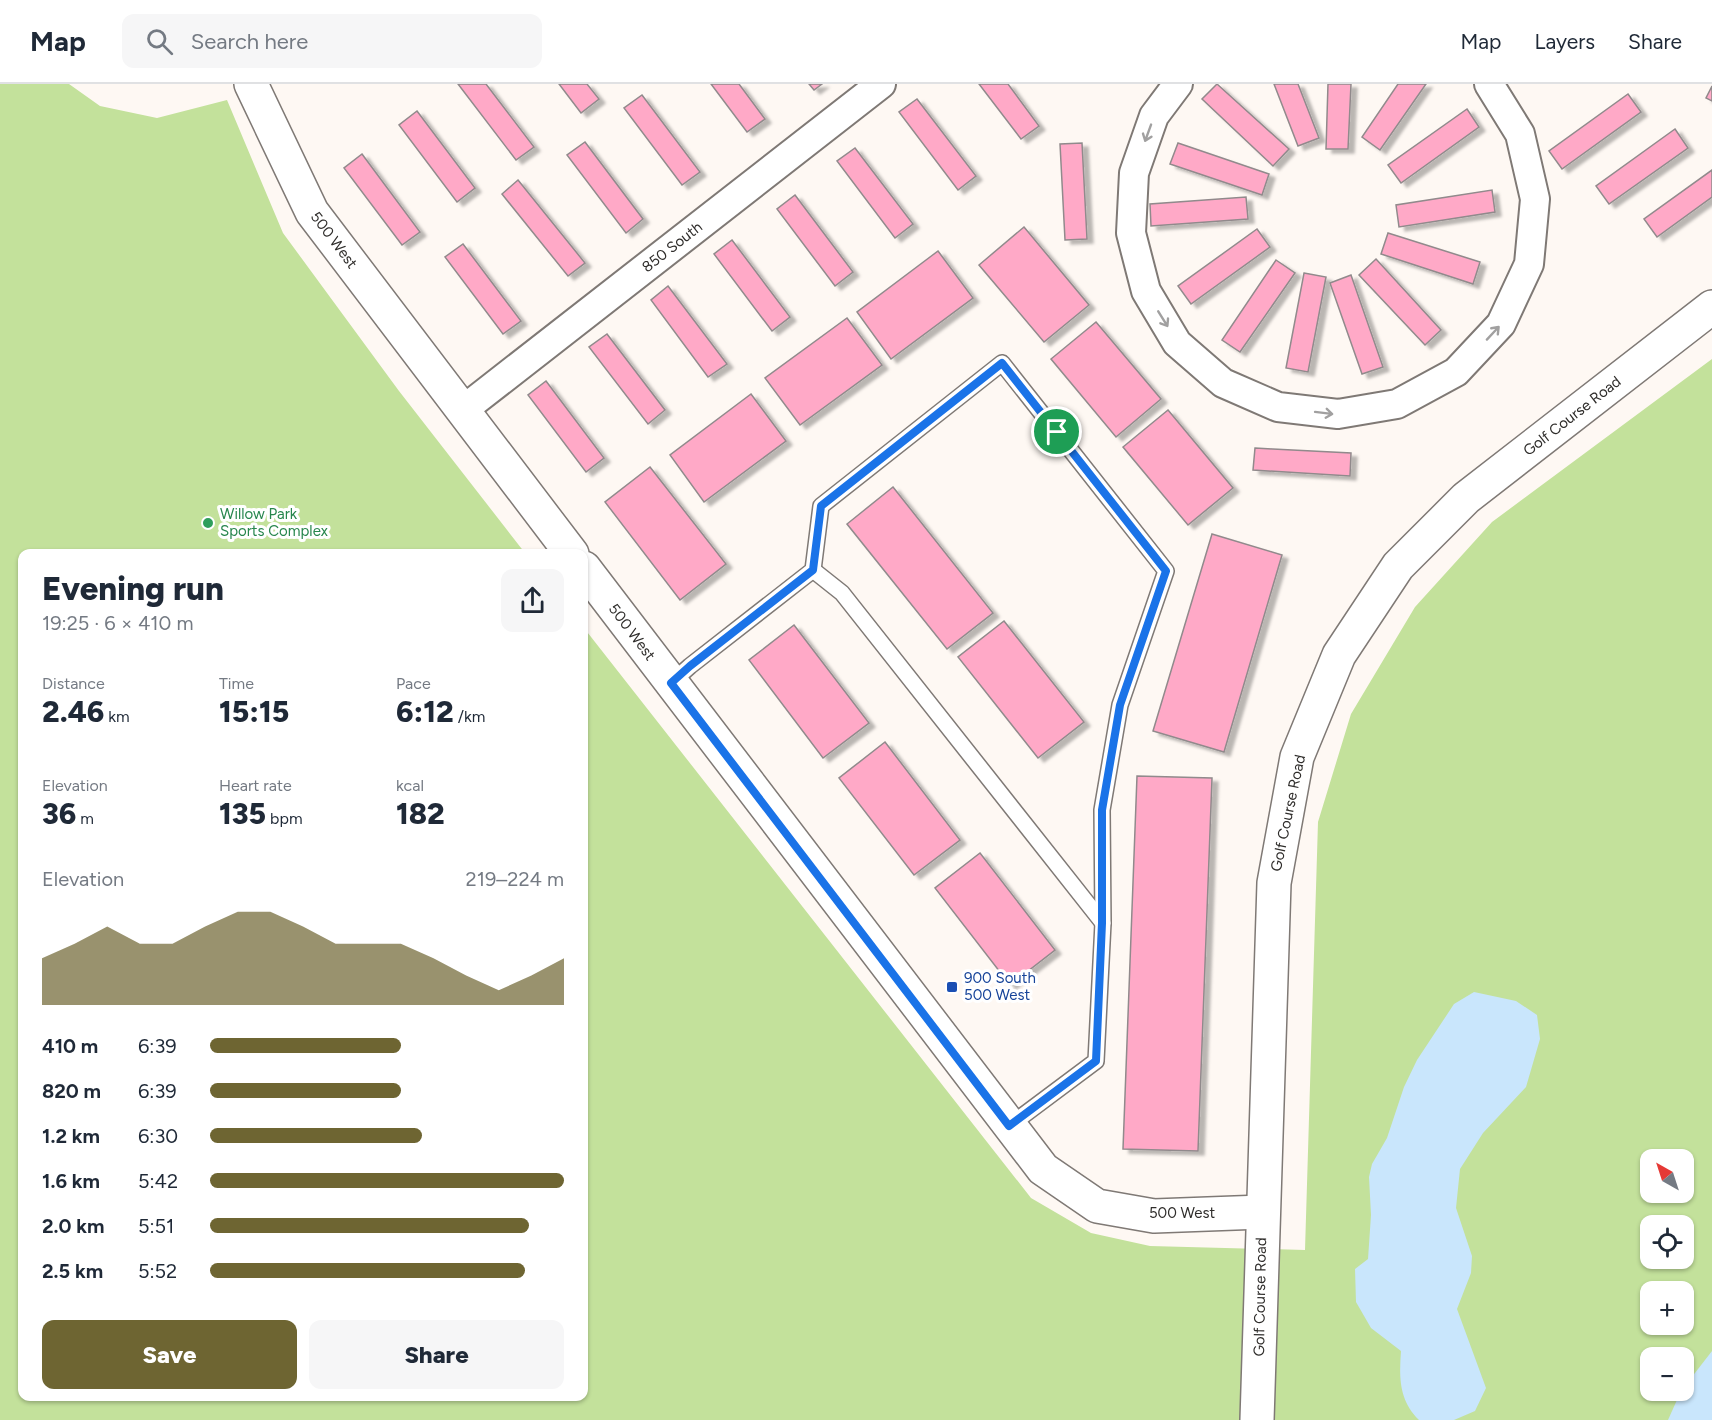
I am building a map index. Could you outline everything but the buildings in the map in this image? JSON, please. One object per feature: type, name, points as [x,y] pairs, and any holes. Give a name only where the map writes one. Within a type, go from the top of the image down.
[{"type":"street","name":"500 West","points":[[251,84],[312,212],[568,549]]},
{"type":"street","name":"850 South","points":[[463,410],[881,84]]},
{"type":"street","points":[[1178,84],[1154,116],[1134,173],[1131,233],[1146,291],[1177,343],[1223,383],[1278,407],[1338,414],[1397,404],[1456,372],[1501,324],[1529,264],[1535,199],[1520,134],[1490,84]]},
{"type":"street","name":"Golf Course Road","points":[[1257,1420],[1274,883],[1297,757],[1339,655],[1398,566],[1466,498],[1712,307]]},
{"type":"street","name":"500 West","points":[[588,573],[1043,1169],[1097,1206],[1154,1216],[1262,1212]]},
{"type":"lane","points":[[671,683],[813,570],[821,506],[1002,363],[1166,571],[1120,705],[1102,810],[1102,923],[1096,1061],[1009,1126]]},
{"type":"lane","points":[[813,570],[842,593],[1102,923]]},
{"type":"green space","points":[[0,84],[69,84],[100,106],[157,118],[227,100],[283,233],[399,391],[522,549],[18,549],[18,1401],[588,1401],[588,633],[1031,1198],[1091,1233],[1150,1246],[1305,1250],[1318,822],[1351,714],[1415,607],[1492,522],[1712,359],[1712,1420],[0,1420]]},
{"type":"water","points":[[1474,992],[1516,1001],[1537,1015],[1540,1039],[1526,1087],[1483,1133],[1460,1169],[1456,1208],[1472,1256],[1471,1273],[1457,1309],[1486,1388],[1475,1411],[1454,1420],[1419,1420],[1407,1405],[1404,1396],[1400,1370],[1401,1351],[1371,1328],[1356,1302],[1355,1269],[1368,1259],[1371,1215],[1369,1177],[1372,1164],[1387,1138],[1404,1087],[1417,1060],[1454,1004]]},
{"type":"water","points":[[1712,1351],[1712,1420],[1668,1420],[1677,1401],[1694,1401],[1694,1374]]},
{"type":"place","name":"Willow Park Sports Complex","points":[[208,523]]},
{"type":"place","name":"900 South 500 West","points":[[952,987]]},
{"type":"route","points":[[1002,363],[1057,432],[1166,571],[1120,705],[1102,810],[1102,923],[1096,1061],[1009,1126],[671,683],[813,570],[821,506],[1002,363]]}]
